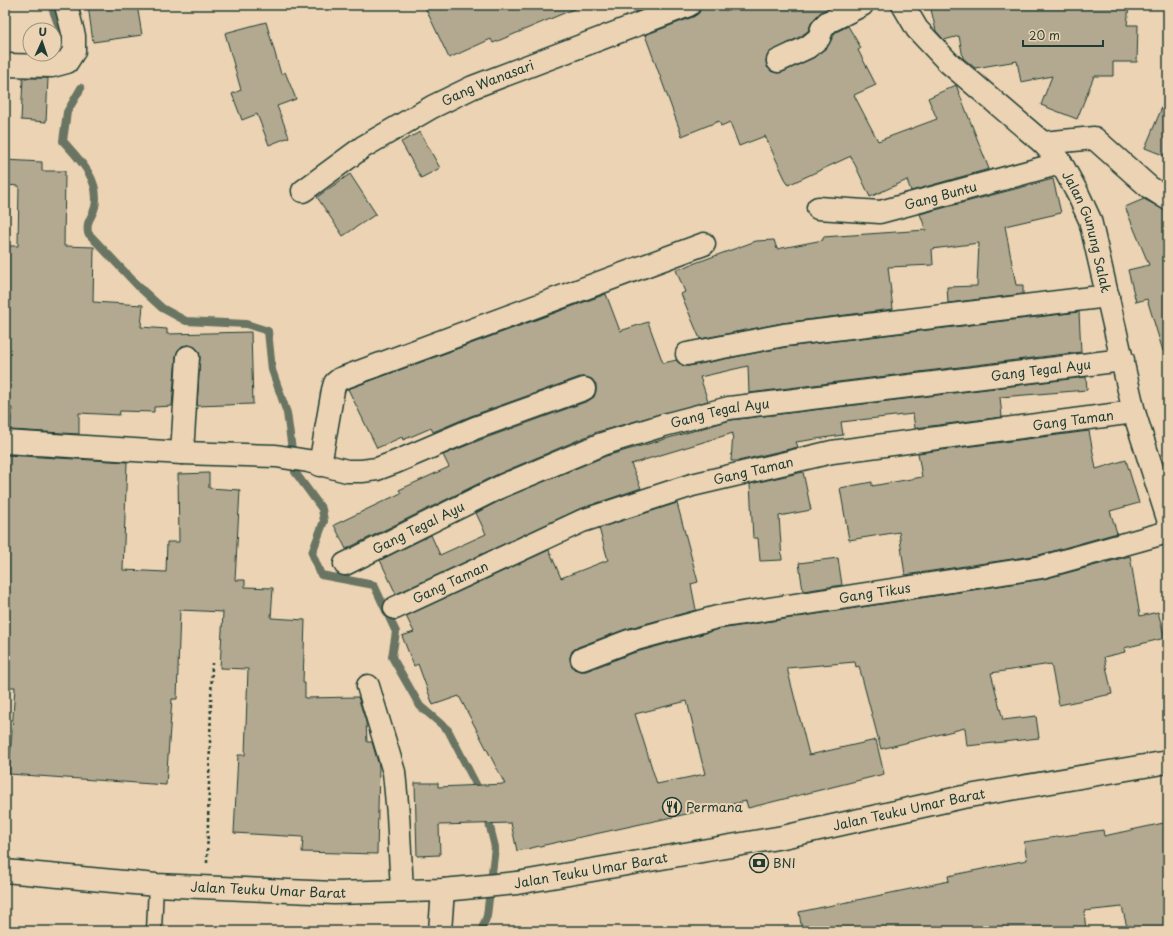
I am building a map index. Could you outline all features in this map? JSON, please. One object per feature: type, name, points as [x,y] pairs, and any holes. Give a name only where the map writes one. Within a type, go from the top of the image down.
[{"type":"street","points":[[5,65],[52,66],[67,62],[74,51],[74,36],[66,5]]},
{"type":"street","name":"Gang Wanasari","points":[[303,191],[363,147],[432,107],[473,87],[689,5]]},
{"type":"street","points":[[778,61],[808,47],[819,38],[822,29],[828,22],[862,5]]},
{"type":"street","name":"Jalan Gunung Salak","points":[[903,5],[917,29],[948,62],[1043,143],[1061,163],[1078,194],[1090,220],[1134,412],[1168,519]]},
{"type":"street","points":[[1043,143],[1094,138],[1149,187],[1168,199]]},
{"type":"street","name":"Gang Buntu","points":[[818,208],[880,212],[1061,163]]},
{"type":"street","points":[[314,463],[333,390],[335,384],[340,379],[704,244]]},
{"type":"street","points":[[687,354],[784,335],[1108,296]]},
{"type":"street","points":[[182,453],[188,358]]},
{"type":"street","name":"Gang Tegal Ayu","points":[[345,564],[502,486],[602,444],[664,425],[729,408],[1123,360]]},
{"type":"street","points":[[5,442],[182,453],[276,456],[347,471],[377,469],[475,428],[584,389]]},
{"type":"street","name":"Gang Taman","points":[[396,608],[582,521],[692,484],[832,452],[1134,412]]},
{"type":"street","name":"Gang Tikus","points":[[582,658],[629,641],[717,617],[1042,567],[1168,532]]},
{"type":"street","points":[[368,686],[394,772],[402,891]]},
{"type":"street","name":"Jalan Teuku Umar Barat","points":[[5,871],[156,886],[206,887],[334,894],[450,889],[517,883],[783,837],[963,797],[1168,762]]},
{"type":"street","points":[[440,931],[450,889]]},
{"type":"lane","points":[[154,931],[156,886]]},
{"type":"path","points":[[206,887],[212,663]]},
{"type":"building","points":[[88,5],[137,5],[142,35],[93,42]]},
{"type":"building","points":[[424,5],[581,6],[493,43],[491,39],[449,58]]},
{"type":"building","points":[[633,5],[654,5],[636,12]]},
{"type":"building","points":[[701,5],[834,5],[819,14],[812,21],[808,31],[768,54],[766,60],[767,67],[771,71],[777,73],[783,72],[813,58],[827,47],[836,32],[848,26],[861,48],[858,50],[876,85],[854,95],[878,141],[937,119],[928,98],[956,85],[989,169],[911,191],[907,180],[870,197],[851,156],[788,185],[765,136],[739,146],[730,122],[721,126],[719,121],[682,136],[645,35],[693,17],[699,13]]},
{"type":"building","points":[[930,5],[952,5],[953,10],[992,5],[1129,5],[1127,25],[1138,25],[1137,62],[1113,62],[1113,76],[1094,76],[1077,119],[1041,105],[1052,76],[1021,82],[1017,61],[975,68],[963,58],[959,36],[944,40],[936,31]]},
{"type":"building","points":[[266,22],[281,74],[285,72],[296,99],[277,106],[289,137],[269,145],[257,114],[242,120],[232,94],[241,90],[225,33]]},
{"type":"building","points":[[23,78],[48,78],[46,122],[21,120]]},
{"type":"building","points":[[1168,93],[1168,157],[1145,148]]},
{"type":"building","points":[[420,132],[440,168],[421,178],[401,142]]},
{"type":"building","points":[[5,160],[42,162],[42,171],[65,171],[64,246],[94,247],[93,302],[143,305],[141,327],[167,329],[167,334],[251,332],[253,404],[197,406],[200,357],[199,351],[195,347],[188,345],[182,346],[178,350],[176,356],[172,406],[154,407],[154,412],[120,411],[119,415],[79,413],[79,434],[11,430],[12,408],[5,408],[5,246],[18,246],[19,186],[5,185]]},
{"type":"building","points":[[350,174],[376,214],[343,236],[317,197]]},
{"type":"building","points":[[1053,179],[1061,213],[1005,226],[1016,285],[1023,285],[1023,294],[948,303],[947,287],[977,286],[979,243],[932,249],[933,265],[888,267],[893,309],[782,323],[700,339],[681,294],[685,292],[676,270],[756,241],[774,240],[777,249],[823,240],[823,237],[926,230],[920,214]]},
{"type":"building","points":[[1144,199],[1164,210],[1168,220],[1168,351],[1163,351],[1147,299],[1136,302],[1128,270],[1149,265],[1125,207]]},
{"type":"building","points":[[606,294],[620,331],[648,322],[663,363],[677,360],[683,366],[786,347],[1079,312],[1081,352],[749,393],[748,366],[700,377],[708,401],[597,432],[496,475],[346,549],[334,525],[401,493],[399,490],[449,467],[443,455],[588,401],[594,397],[596,384],[592,379],[580,377],[471,416],[433,432],[431,428],[403,440],[402,437],[377,448],[348,389]]},
{"type":"building","points":[[1086,377],[1087,390],[1000,397],[1002,417],[915,428],[913,414],[841,422],[843,435],[796,442],[798,447],[738,461],[731,461],[733,433],[631,464],[641,488],[577,510],[396,594],[380,560],[431,535],[440,555],[486,534],[476,513],[507,497],[606,456],[731,420]]},
{"type":"building","points":[[1089,431],[1096,469],[1126,460],[1139,503],[1110,511],[1117,533],[1039,555],[905,575],[899,532],[849,540],[840,488],[872,482],[872,486],[922,477],[918,453]]},
{"type":"building","points":[[5,455],[127,462],[123,570],[166,572],[167,542],[179,542],[178,474],[209,473],[209,488],[240,490],[235,580],[245,580],[245,587],[273,588],[271,618],[305,620],[303,683],[305,683],[305,698],[358,697],[366,722],[367,742],[372,742],[379,766],[377,854],[302,852],[303,837],[234,833],[238,755],[245,755],[248,669],[220,668],[223,612],[180,610],[177,699],[172,699],[166,785],[9,774],[15,687],[5,687]]},
{"type":"building","points":[[803,472],[811,510],[779,516],[782,560],[760,561],[758,538],[753,538],[750,484]]},
{"type":"building","points":[[677,503],[698,582],[691,584],[696,610],[626,629],[578,647],[572,651],[570,657],[571,664],[574,669],[580,671],[586,671],[633,653],[720,629],[1044,579],[1130,556],[1140,616],[1158,612],[1165,638],[1124,648],[1125,652],[1104,657],[1112,694],[1059,705],[1051,664],[991,673],[1003,720],[1036,716],[1039,738],[967,746],[965,728],[881,749],[859,666],[856,667],[855,662],[787,668],[809,755],[876,740],[884,774],[748,808],[746,801],[517,851],[511,823],[439,825],[440,855],[417,856],[415,783],[438,783],[438,787],[505,784],[459,696],[433,705],[418,664],[414,666],[402,636],[414,632],[406,616],[549,550],[561,578],[608,560],[599,528]],"holes":[[[687,701],[705,774],[657,784],[635,714]]]},
{"type":"building","points":[[838,558],[842,585],[803,591],[799,563]]},
{"type":"building","points":[[1168,822],[1168,931],[1128,931],[1122,907],[1084,911],[1086,931],[802,931],[799,912],[949,881],[948,876],[1027,860],[1024,842],[1103,830],[1104,836]]},
{"type":"waterway","points":[[51,5],[66,46]]},
{"type":"waterway","points":[[81,88],[67,112],[63,141],[82,163],[92,179],[95,188],[95,207],[89,222],[88,233],[138,286],[162,308],[186,321],[246,324],[268,331],[272,370],[287,413],[295,472],[322,509],[324,521],[312,553],[321,575],[374,585],[396,632],[392,657],[420,706],[448,730],[481,794]]},
{"type":"waterway","points":[[481,931],[487,916],[495,847],[487,815]]},
{"type":"place","name":"Permana","points":[[672,807]]},
{"type":"place","name":"BNI","points":[[759,863]]}]
